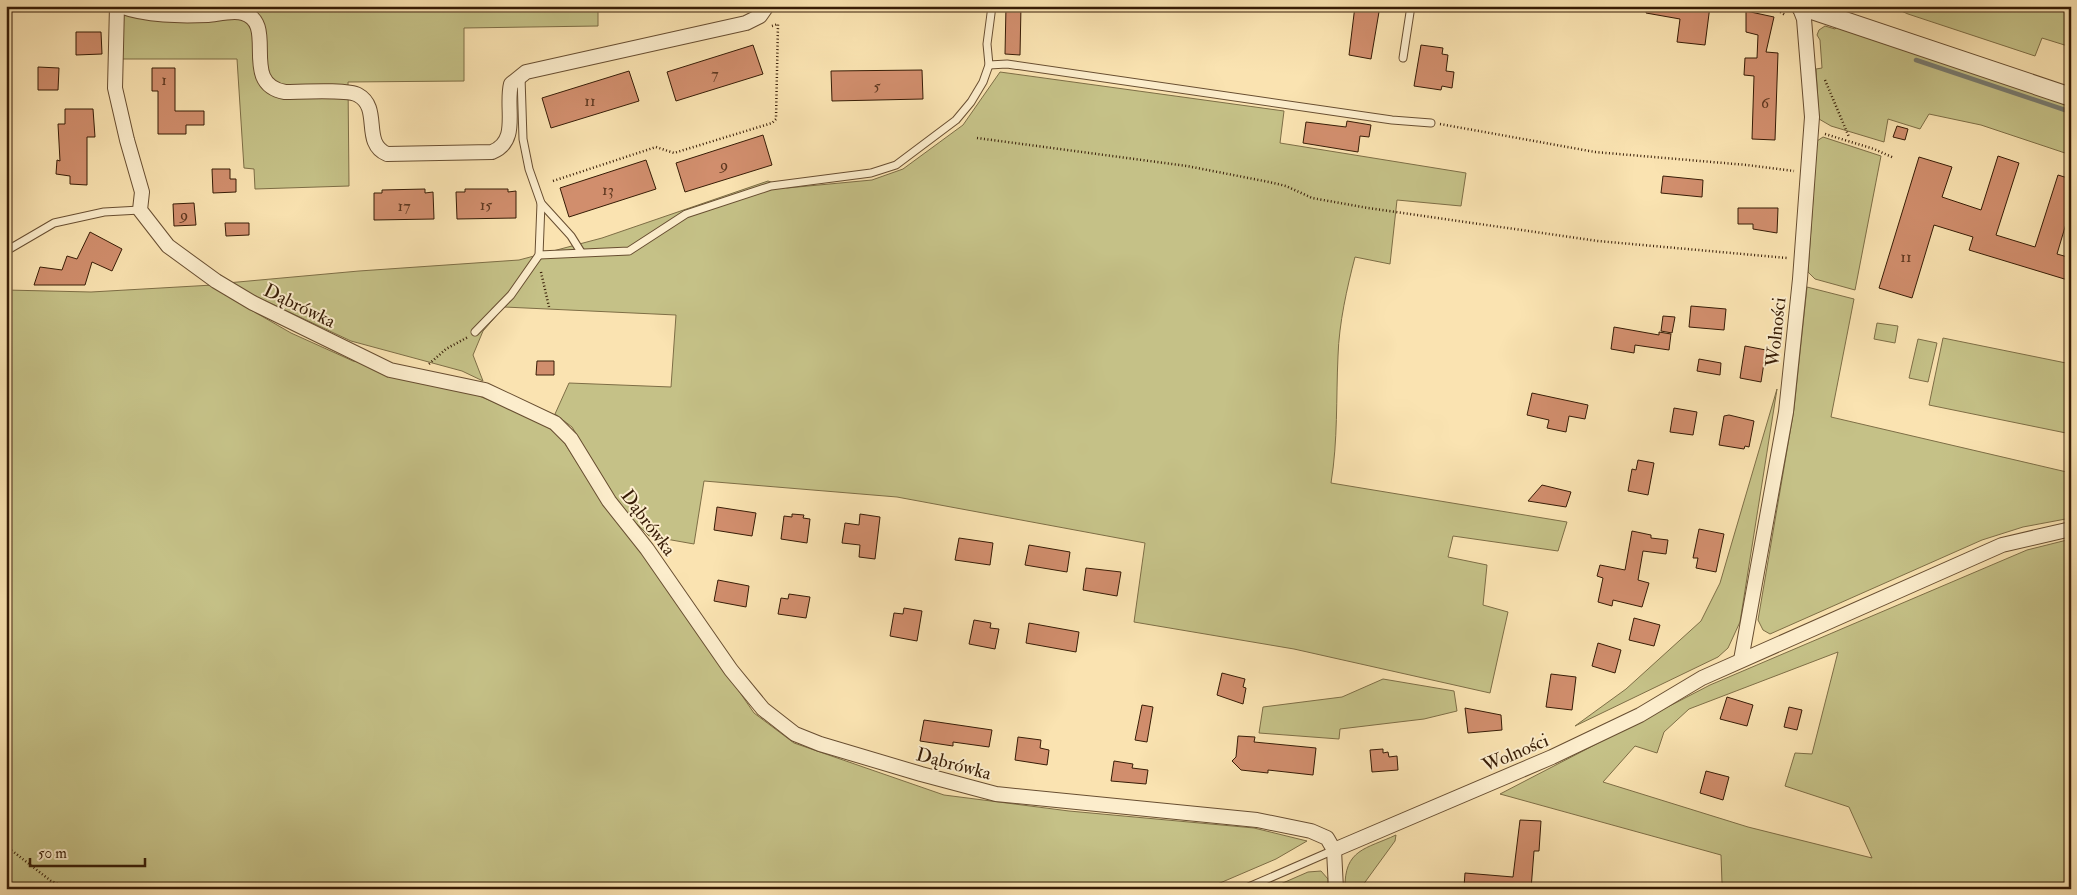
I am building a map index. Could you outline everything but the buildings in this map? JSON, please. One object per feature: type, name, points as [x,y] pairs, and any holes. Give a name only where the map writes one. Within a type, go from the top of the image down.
[{"type":"street","points":[[140,210],[142,192],[115,88],[119,6],[134,11],[191,15],[243,13],[254,21],[259,29],[261,73],[266,83],[276,90],[285,92],[347,92],[358,95],[367,104],[371,115],[372,139],[379,150],[387,154],[492,152],[501,148],[508,141],[511,84],[526,72],[746,24],[760,16],[767,6]]},
{"type":"street","points":[[1800,6],[2071,97]]},
{"type":"street","name":"Wolności","points":[[1741,660],[1786,412],[1802,259],[1812,117],[1804,19],[1800,6]]},
{"type":"street","name":"Dąbrówka","points":[[140,210],[168,246],[216,281],[252,303],[390,370],[485,390],[555,423],[571,439],[609,501],[647,549],[731,670],[763,709],[795,734],[820,744],[996,794],[1257,820],[1311,831],[1327,838],[1334,850]]},
{"type":"street","name":"Wolności","points":[[1334,850],[1552,757],[1640,715],[1702,678],[2002,545],[2071,529]]},
{"type":"street","points":[[1334,850],[1336,889]]},
{"type":"lane","points":[[539,255],[629,251],[686,214],[771,186],[883,171],[896,165],[956,120],[971,102],[983,82],[989,65],[987,44],[992,6]]},
{"type":"lane","points":[[1403,58],[1411,6]]},
{"type":"lane","points":[[989,65],[1007,64],[1392,120],[1431,123]]},
{"type":"lane","points":[[475,332],[510,295],[539,255],[541,203],[529,169],[523,138],[521,76]]},
{"type":"lane","points":[[541,203],[571,236],[581,252]]},
{"type":"lane","points":[[6,251],[54,223],[104,212],[140,210]]},
{"type":"lane","points":[[1244,889],[1334,850]]},
{"type":"path","points":[[6,9],[11,6]]},
{"type":"path","points":[[553,180],[656,147],[674,153],[772,123],[776,119],[778,24]]},
{"type":"path","points":[[1824,78],[1849,137]]},
{"type":"path","points":[[1431,123],[1492,132],[1595,152],[1808,172]]},
{"type":"path","points":[[1810,139],[1824,133],[1874,149],[1894,158]]},
{"type":"path","points":[[977,138],[1187,166],[1286,186],[1304,195],[1368,208],[1598,241],[1802,259]]},
{"type":"path","points":[[539,255],[542,280],[549,307]]},
{"type":"path","points":[[424,378],[424,370],[433,360],[446,349],[475,332]]},
{"type":"path","points":[[6,846],[51,881],[69,889]]},
{"type":"shaded area","points":[[123,6],[598,6],[598,26],[464,28],[464,81],[348,82],[349,186],[255,189],[254,169],[244,168],[237,59],[121,59]]},
{"type":"shaded area","points":[[1890,6],[2071,6],[2071,47],[2042,38],[2035,56],[1908,14]]},
{"type":"shaded area","points":[[1825,26],[1835,29],[1837,27],[2071,105],[2071,155],[1981,125],[1929,114],[1920,129],[1888,119],[1884,142],[1831,126],[1819,119],[1816,69],[1822,68],[1820,40],[1817,35],[1819,30]]},
{"type":"shaded area","points":[[1000,72],[1284,111],[1280,143],[1466,173],[1461,206],[1397,200],[1390,264],[1355,257],[1346,293],[1340,331],[1336,435],[1331,483],[1567,522],[1558,551],[1453,536],[1448,557],[1487,565],[1483,605],[1508,612],[1490,693],[1294,649],[1134,622],[1145,543],[897,497],[704,481],[694,544],[649,536],[623,510],[572,427],[555,414],[569,383],[671,387],[676,315],[504,307],[483,331],[473,355],[483,381],[462,371],[351,341],[227,283],[359,271],[519,260],[602,238],[768,181],[787,188],[872,180],[903,169],[963,125]]},
{"type":"shaded area","points":[[1823,137],[1881,156],[1855,290],[1815,279],[1808,272],[1817,141]]},
{"type":"shaded area","points":[[213,285],[232,299],[291,333],[353,361],[429,375],[539,421],[560,436],[592,486],[679,604],[754,713],[794,743],[944,795],[1069,811],[1254,828],[1307,841],[1276,859],[1206,889],[6,889],[6,290],[91,292]]},
{"type":"shaded area","points":[[1807,287],[1854,299],[1831,417],[2071,473],[2071,518],[2023,527],[1982,540],[1770,634],[1763,630],[1758,620],[1794,409]]},
{"type":"shaded area","points":[[1877,323],[1898,326],[1895,343],[1874,339]]},
{"type":"shaded area","points":[[1943,338],[2071,364],[2071,411],[2066,433],[1929,405]]},
{"type":"shaded area","points":[[1918,339],[1937,343],[1928,382],[1909,378]]},
{"type":"shaded area","points":[[1777,389],[1740,622],[1728,648],[1718,657],[1575,726],[1626,689],[1701,621],[1720,583]]},
{"type":"shaded area","points":[[2071,539],[2071,889],[1742,889],[1722,883],[1721,855],[1500,794],[1710,685],[2027,550]],"holes":[[[1838,652],[1812,754],[1795,753],[1785,786],[1849,807],[1872,858],[1748,827],[1603,782],[1635,746],[1657,753],[1664,732],[1689,709]]]},
{"type":"shaded area","points":[[1383,679],[1454,691],[1457,711],[1424,719],[1340,729],[1339,739],[1259,733],[1263,707],[1342,697]]},
{"type":"shaded area","points":[[1396,835],[1395,841],[1360,889],[1345,889],[1348,866],[1353,858],[1366,848]]},
{"type":"shaded area","points":[[1321,871],[1328,879],[1328,889],[1269,889],[1308,872]]},
{"type":"waterway","points":[[1916,60],[2071,112]]}]
